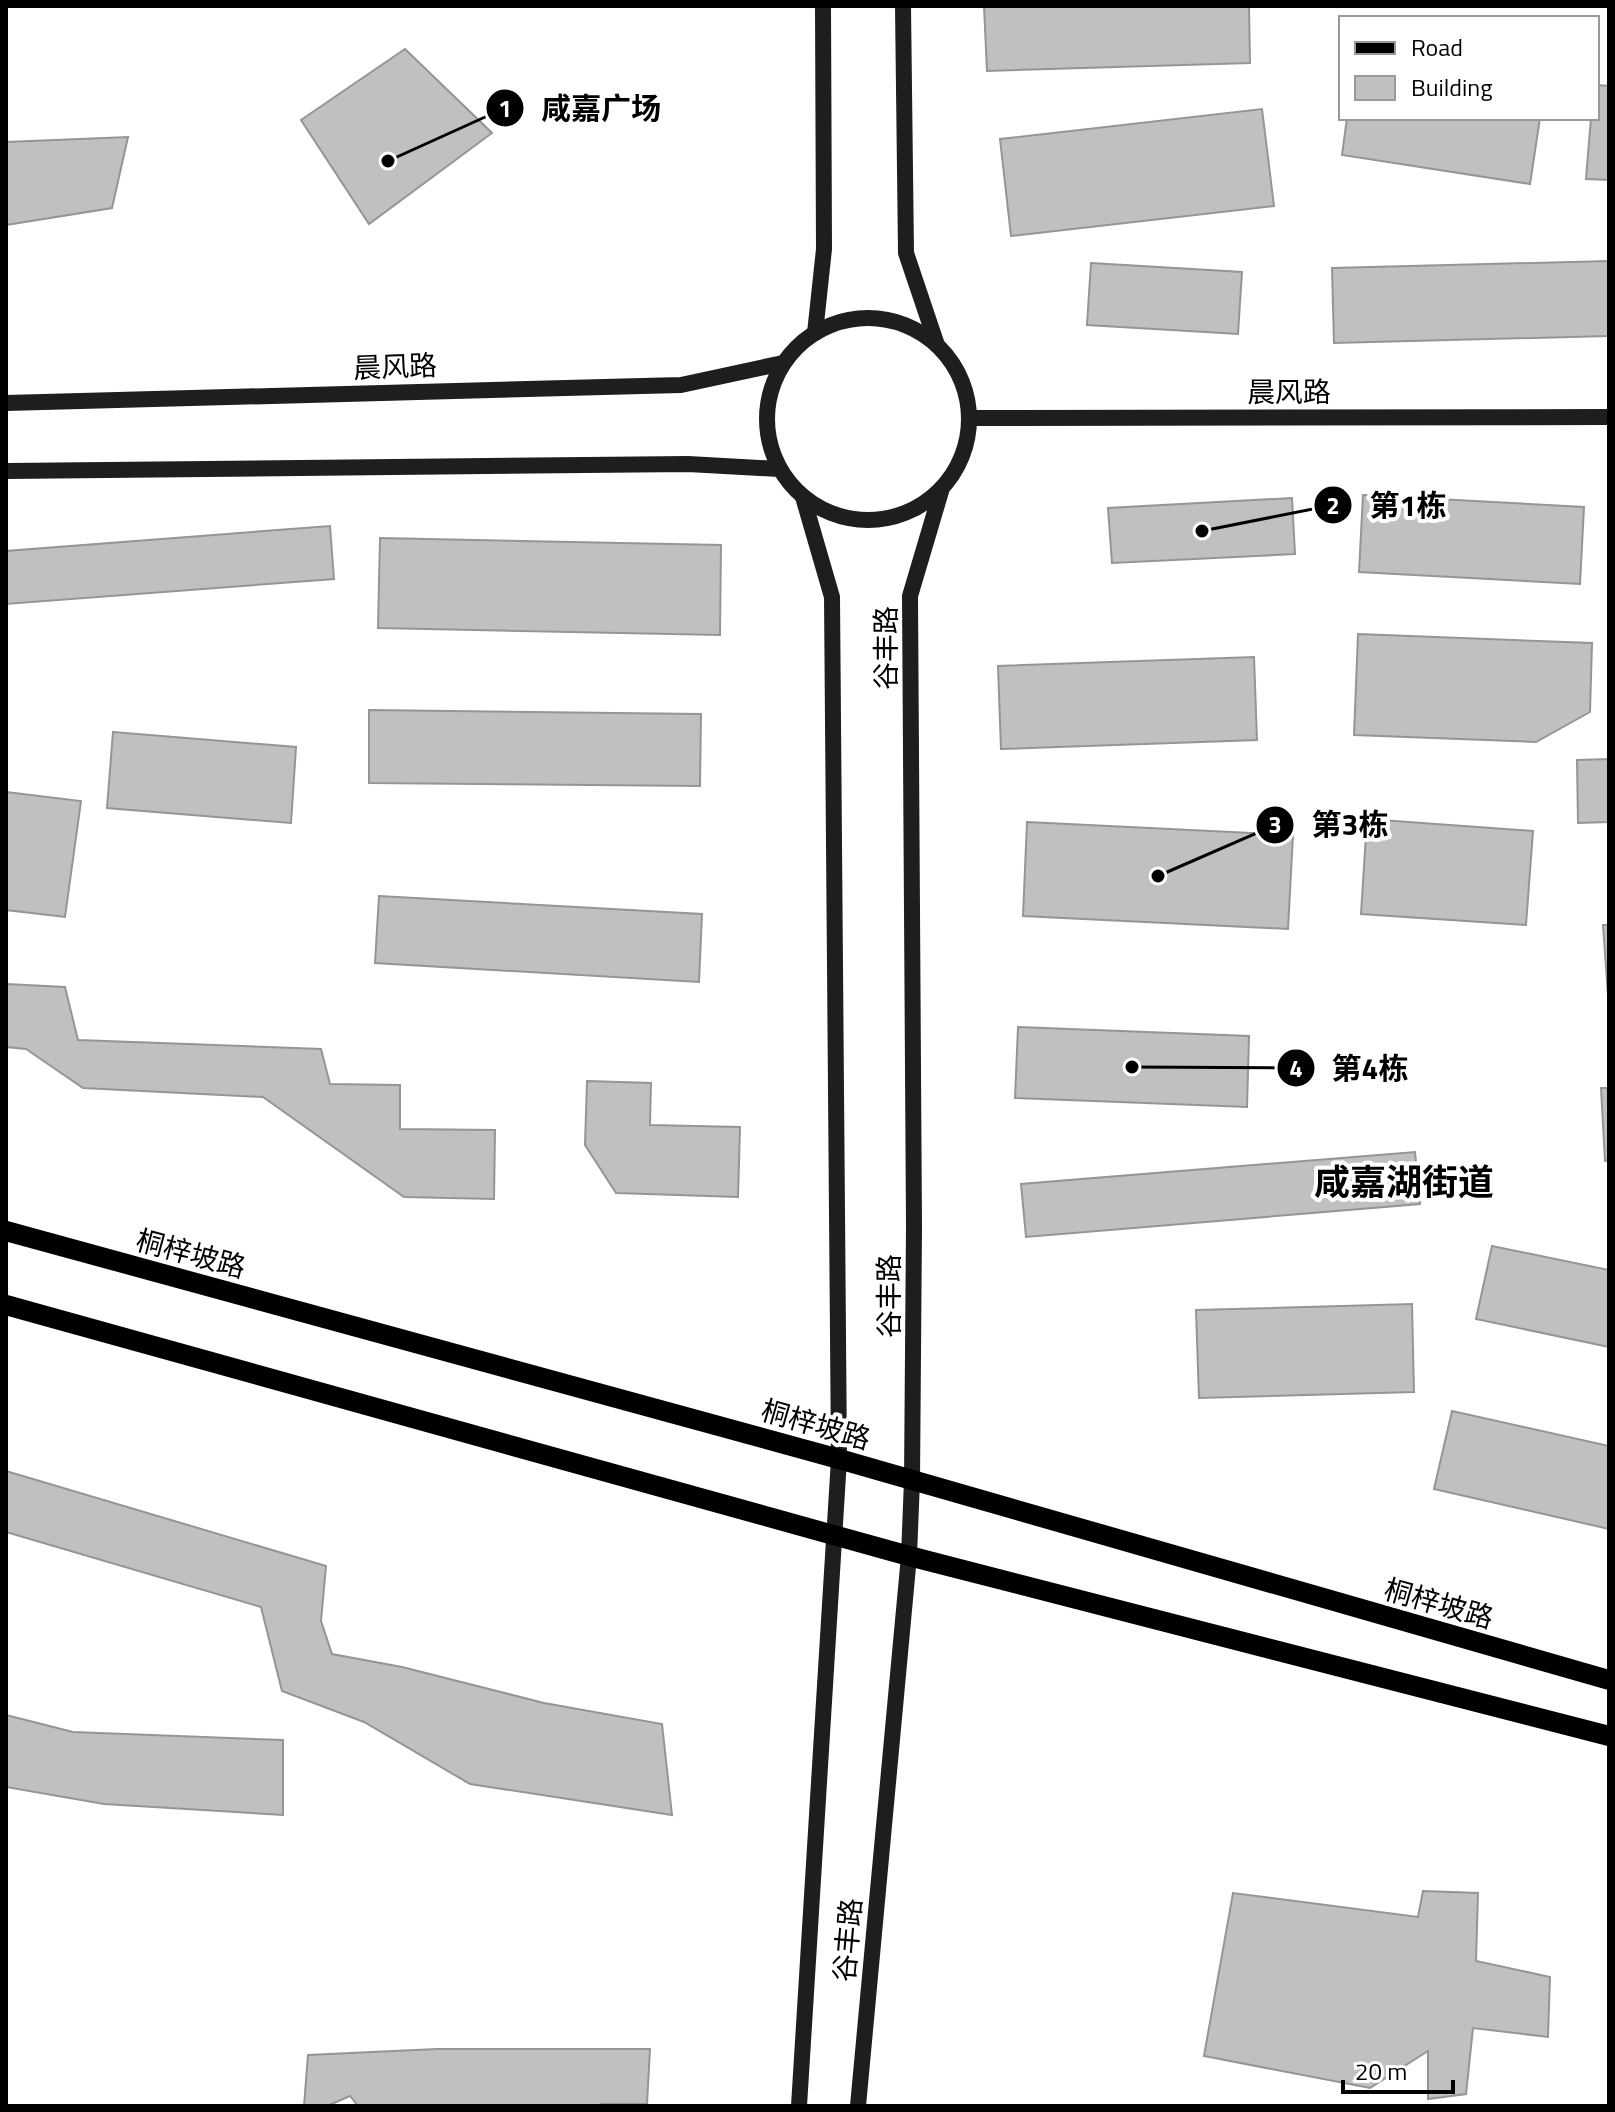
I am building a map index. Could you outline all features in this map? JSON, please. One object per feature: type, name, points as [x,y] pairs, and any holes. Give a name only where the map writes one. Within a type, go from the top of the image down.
[{"type":"main road","name":"桐梓坡路","points":[[6,1231],[839,1459],[1609,1680]]},
{"type":"main road","points":[[6,1305],[909,1556],[1609,1736]]},
{"type":"street","points":[[815,333],[824,249],[823,6]]},
{"type":"street","points":[[903,6],[906,253],[937,345]]},
{"type":"street","points":[[878,318],[909,327],[937,345],[954,366],[966,391],[969,418],[967,443],[957,467],[942,488],[918,507],[890,518],[859,520],[830,513],[803,497],[779,469],[769,443],[766,415],[771,388],[783,363],[797,346],[815,333],[845,321],[878,318]]},
{"type":"street","name":"晨风路","points":[[6,403],[681,385],[783,363]]},
{"type":"street","name":"晨风路","points":[[969,418],[1609,417]]},
{"type":"street","points":[[6,471],[688,464],[779,469]]},
{"type":"street","name":"谷丰路","points":[[858,2106],[909,1556],[912,1480],[914,1226],[910,596],[942,488]]},
{"type":"street","name":"谷丰路","points":[[799,2106],[839,1459],[832,597],[803,497]]},
{"type":"building","points":[[984,6],[1249,6],[1250,63],[987,71]]},
{"type":"building","points":[[405,49],[492,133],[369,224],[301,120]]},
{"type":"building","points":[[1599,85],[1609,86],[1609,180],[1586,179],[1591,120],[1599,120]]},
{"type":"building","points":[[1262,109],[1274,206],[1011,236],[1000,139]]},
{"type":"building","points":[[1347,120],[1540,120],[1530,184],[1342,155]]},
{"type":"building","points":[[128,137],[112,208],[6,225],[6,142]]},
{"type":"building","points":[[1609,261],[1609,336],[1334,343],[1332,268]]},
{"type":"building","points":[[1091,263],[1242,272],[1238,334],[1087,325]]},
{"type":"building","points":[[1363,495],[1584,507],[1580,584],[1359,572]]},
{"type":"building","points":[[1292,498],[1295,554],[1112,563],[1108,508]]},
{"type":"building","points":[[330,526],[334,579],[6,604],[6,551]]},
{"type":"building","points":[[380,538],[721,545],[720,635],[378,628]]},
{"type":"building","points":[[1358,634],[1592,643],[1590,712],[1536,742],[1354,735]]},
{"type":"building","points":[[1254,657],[1257,740],[1001,749],[998,666]]},
{"type":"building","points":[[369,710],[701,714],[700,786],[369,783]]},
{"type":"building","points":[[113,732],[296,747],[291,823],[107,808]]},
{"type":"building","points":[[1609,759],[1609,822],[1578,823],[1577,760]]},
{"type":"building","points":[[6,792],[81,801],[65,917],[6,910]]},
{"type":"building","points":[[1367,819],[1533,831],[1526,925],[1361,914]]},
{"type":"building","points":[[1027,822],[1293,835],[1288,929],[1023,916]]},
{"type":"building","points":[[379,896],[702,914],[699,982],[375,963]]},
{"type":"building","points":[[1603,925],[1609,925],[1609,996],[1608,996]]},
{"type":"building","points":[[6,984],[65,987],[78,1040],[321,1049],[330,1084],[400,1085],[400,1129],[495,1130],[494,1199],[404,1197],[263,1097],[83,1088],[26,1049],[6,1047]]},
{"type":"building","points":[[1018,1027],[1249,1036],[1247,1107],[1015,1098]]},
{"type":"building","points":[[587,1081],[651,1083],[650,1125],[740,1127],[738,1197],[616,1193],[585,1145]]},
{"type":"building","points":[[1601,1088],[1609,1088],[1609,1160],[1605,1161]]},
{"type":"building","points":[[1415,1152],[1420,1204],[1026,1237],[1021,1184]]},
{"type":"building","points":[[1492,1246],[1609,1270],[1609,1347],[1476,1319]]},
{"type":"building","points":[[1412,1304],[1414,1392],[1199,1398],[1196,1310]]},
{"type":"building","points":[[1452,1411],[1609,1446],[1609,1529],[1434,1489]]},
{"type":"building","points":[[6,1471],[326,1566],[321,1621],[332,1654],[402,1667],[544,1703],[662,1724],[672,1815],[470,1784],[364,1722],[282,1691],[261,1607],[6,1532]]},
{"type":"building","points":[[6,1715],[73,1732],[283,1740],[283,1815],[104,1804],[6,1787]]},
{"type":"building","points":[[1423,1891],[1478,1893],[1476,1961],[1550,1977],[1548,2037],[1473,2028],[1466,2094],[1428,2099],[1428,2051],[1370,2088],[1204,2056],[1233,1893],[1418,1917]]},
{"type":"building","points":[[437,2049],[650,2049],[647,2104],[358,2106],[350,2096],[327,2106],[304,2106],[308,2055]]},
{"type":"place","name":"咸嘉广场","points":[[388,161]]},
{"type":"place","name":"第1栋","points":[[1202,531]]},
{"type":"place","name":"第3栋","points":[[1158,876]]},
{"type":"place","name":"第4栋","points":[[1132,1067]]},
{"type":"district","name":"咸嘉湖街道","points":[[1404,1181]]}]
